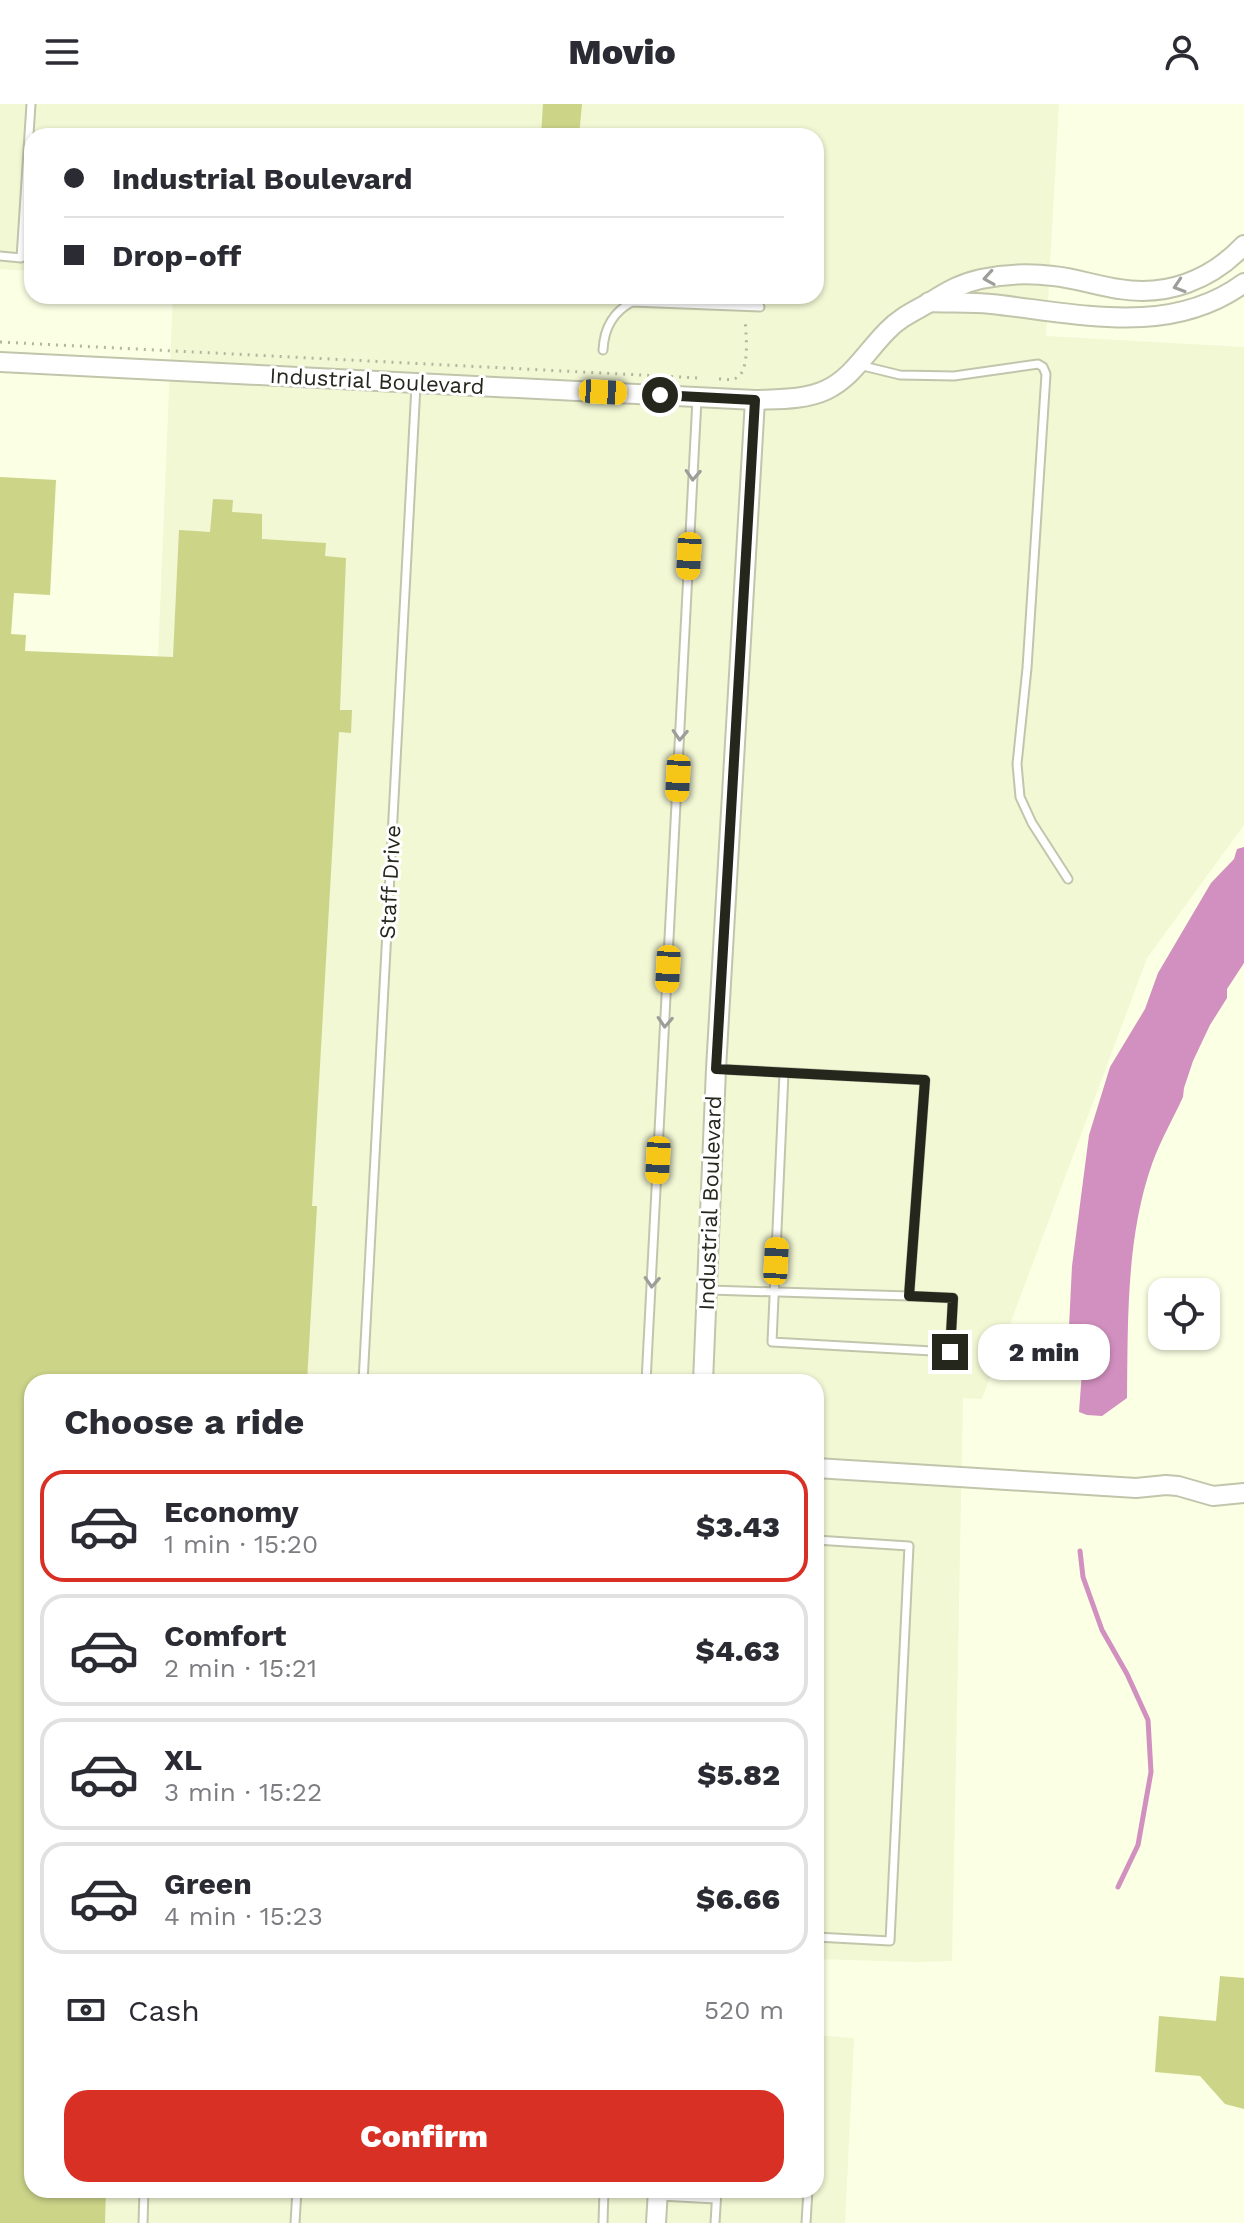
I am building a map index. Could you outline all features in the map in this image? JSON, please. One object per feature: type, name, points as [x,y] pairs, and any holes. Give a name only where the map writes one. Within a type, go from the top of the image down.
[{"type":"main road","name":"Industrial Boulevard","points":[[0,362],[755,400],[811,396],[829,389],[846,377],[886,331],[907,314],[958,284],[1017,274],[1055,276],[1119,289],[1162,291],[1205,276],[1229,261],[1244,245]]},
{"type":"main road","points":[[929,302],[988,303],[1114,318],[1171,315],[1221,299],[1244,283]]},
{"type":"main road","name":"Industrial Boulevard","points":[[703,1374],[716,1069],[755,400]]},
{"type":"main road","points":[[824,1468],[1136,1488],[1166,1485],[1213,1496],[1244,1493]]},
{"type":"main road","points":[[656,2223],[658,2198]]},
{"type":"lane","points":[[29,128],[31,104]]},
{"type":"lane","points":[[0,256],[21,258],[24,212]]},
{"type":"lane","points":[[603,350],[614,315],[629,304]]},
{"type":"lane","points":[[705,304],[760,307]]},
{"type":"lane","points":[[857,365],[900,375],[954,376],[1038,364],[1046,374],[1027,668],[1017,764],[1020,797],[1032,823],[1068,879]]},
{"type":"lane","name":"Staff Drive","points":[[363,1374],[416,383]]},
{"type":"lane","points":[[646,1374],[697,397]]},
{"type":"lane","points":[[716,1069],[925,1080],[909,1296]]},
{"type":"lane","points":[[707,1289],[774,1292],[953,1298],[950,1352],[772,1342],[774,1292],[784,1073]]},
{"type":"lane","points":[[824,1541],[909,1546],[890,1941],[824,1937]]},
{"type":"lane","points":[[143,2223],[144,2198]]},
{"type":"lane","points":[[295,2223],[297,2198]]},
{"type":"lane","points":[[603,2223],[604,2198]]},
{"type":"lane","points":[[715,2223],[716,2198]]},
{"type":"lane","points":[[806,2223],[808,2198]]},
{"type":"path","points":[[0,342],[733,379],[741,375],[745,367],[745,306]]},
{"type":"shaded area","points":[[0,104],[1059,104],[1046,336],[1244,347],[1244,825],[1147,958],[982,1399],[963,1398],[952,1961],[824,1959],[824,1374],[128,1374],[173,304],[824,304],[824,128],[24,128],[24,270],[0,269]]},
{"type":"shaded area","points":[[1244,847],[1244,963],[1227,989],[1227,998],[1193,1061],[1183,1097],[1152,1164],[1137,1221],[1130,1280],[1127,1398],[1102,1416],[1087,1415],[1079,1412],[1082,1371],[1068,1347],[1072,1266],[1089,1135],[1110,1067],[1145,1009],[1158,973],[1211,883],[1234,859],[1237,849]]},
{"type":"shaded area","points":[[824,2036],[854,2038],[845,2223],[93,2223],[94,2198],[824,2198]]},
{"type":"building","points":[[543,104],[582,104],[580,128],[542,128]]},
{"type":"building","points":[[0,477],[56,480],[50,595],[14,593],[11,634],[26,635],[25,651],[173,657],[179,530],[210,532],[213,499],[233,500],[232,512],[262,514],[262,539],[326,543],[325,556],[346,558],[340,710],[352,710],[351,733],[339,732],[312,1206],[317,1206],[307,1374],[24,1374],[24,2198],[106,2198],[105,2223],[0,2223]]},
{"type":"building","points":[[1220,1976],[1244,1978],[1244,2109],[1225,2104],[1200,2076],[1155,2072],[1159,2016],[1216,2021]]},
{"type":"waterway","points":[[1080,1551],[1083,1577],[1102,1630],[1148,1720],[1151,1772],[1138,1845],[1118,1887]]},
{"type":"route","points":[[660,395],[755,400],[716,1069],[925,1080],[909,1296],[953,1298],[950,1352]]}]
